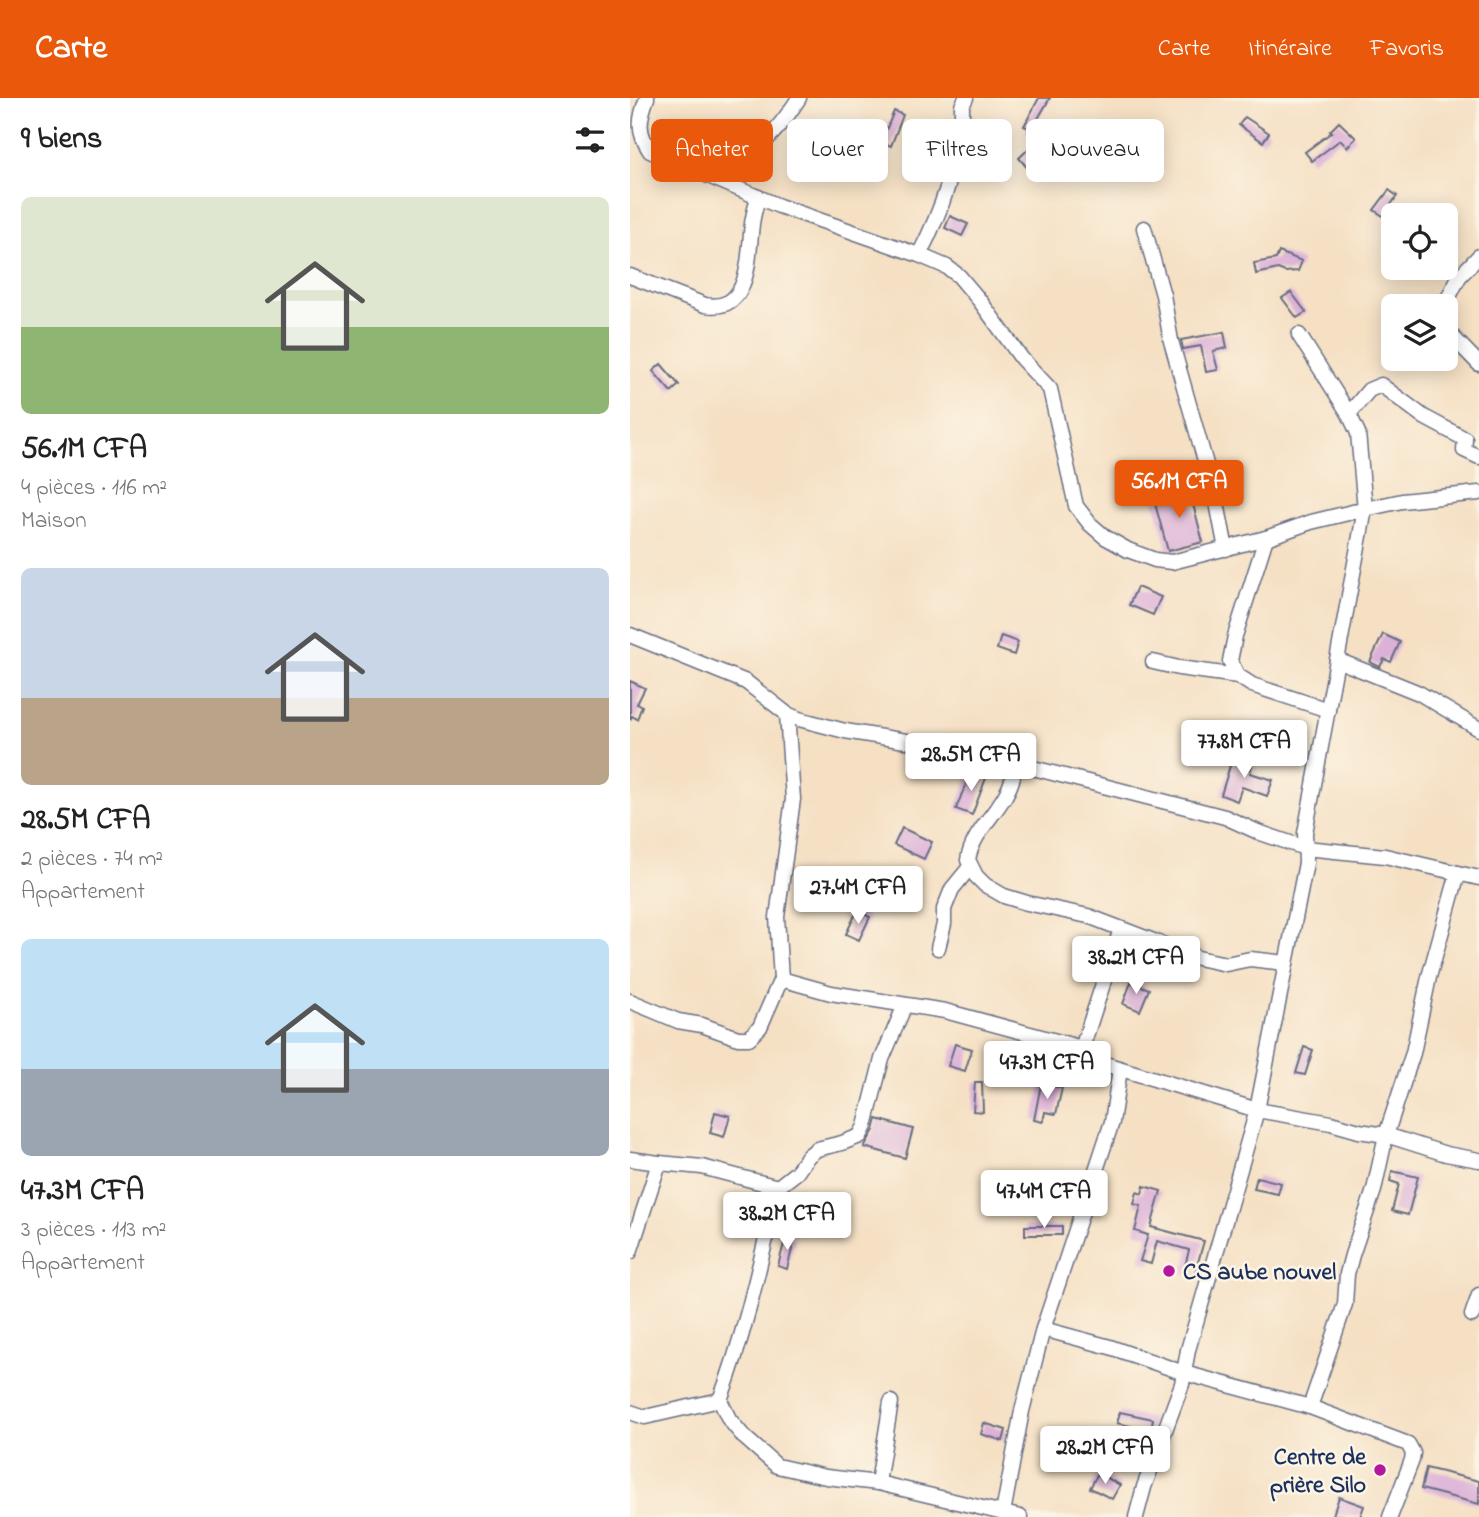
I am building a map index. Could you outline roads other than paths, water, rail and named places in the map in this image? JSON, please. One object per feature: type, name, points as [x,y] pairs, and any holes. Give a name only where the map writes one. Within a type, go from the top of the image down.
[{"type":"street","points":[[647,98],[640,116],[639,131],[651,151]]},
{"type":"street","points":[[773,133],[799,98]]},
{"type":"street","points":[[919,255],[939,216],[952,176],[962,116],[961,106],[966,98]]},
{"type":"street","points":[[724,182],[919,255],[947,267],[959,276],[1022,359],[1050,389],[1076,506],[1105,537],[1128,550],[1154,560],[1172,562],[1364,509],[1402,501],[1479,493]]},
{"type":"street","points":[[630,275],[705,305],[717,307],[729,304],[739,290],[747,270],[752,220],[758,197]]},
{"type":"street","points":[[1144,228],[1163,295],[1171,341],[1217,503],[1226,548]]},
{"type":"street","points":[[1450,294],[1458,276],[1479,256]]},
{"type":"street","points":[[1136,1517],[1144,1487],[1172,1415],[1257,1110],[1306,863],[1305,833],[1364,509],[1358,433],[1299,335]]},
{"type":"street","points":[[1458,342],[1479,364]]},
{"type":"street","points":[[1349,414],[1369,390],[1381,385],[1424,417],[1465,439],[1464,450],[1479,457]]},
{"type":"street","points":[[1238,676],[1230,661],[1231,651],[1266,538]]},
{"type":"street","points":[[630,635],[746,682],[787,714],[799,719],[845,731],[1003,757],[1012,767],[1013,775],[976,837],[968,860],[985,885],[1004,896],[1088,916],[1198,958],[1226,964],[1250,959],[1286,963]]},
{"type":"street","points":[[1337,660],[1419,693],[1479,729]]},
{"type":"street","points":[[1153,662],[1238,676],[1252,685],[1328,710]]},
{"type":"street","points":[[630,1001],[678,1021],[702,1025],[738,1038],[749,1038],[760,1027],[781,979],[777,917],[793,799],[787,714]]},
{"type":"street","points":[[1012,767],[1050,771],[1225,817],[1305,848],[1385,856],[1479,878]]},
{"type":"street","points":[[938,948],[944,924],[944,909],[952,889],[971,867]]},
{"type":"street","points":[[1310,1407],[1345,1304],[1347,1274],[1357,1235],[1379,1174],[1386,1135],[1413,1053],[1429,977],[1458,873]]},
{"type":"street","points":[[1082,1048],[1121,929]]},
{"type":"street","points":[[781,979],[831,993],[945,1011],[1082,1048],[1095,1061],[1257,1110],[1386,1135],[1446,1154],[1479,1160]]},
{"type":"street","points":[[905,1005],[882,1059],[860,1136],[817,1149],[808,1156],[797,1172],[778,1187],[754,1290],[720,1400],[729,1419],[744,1437],[777,1466],[826,1477],[878,1483],[1020,1517]]},
{"type":"street","points":[[1003,1513],[1022,1411],[1043,1329],[1112,1122],[1120,1069]]},
{"type":"street","points":[[630,1159],[702,1167],[778,1187]]},
{"type":"street","points":[[630,1252],[659,1163]]},
{"type":"street","points":[[1472,1315],[1479,1295]]},
{"type":"street","points":[[1043,1329],[1110,1347],[1184,1373],[1310,1407],[1412,1448],[1412,1460],[1390,1517]]},
{"type":"street","points":[[630,1412],[645,1417],[720,1400]]},
{"type":"street","points":[[878,1483],[891,1402]]},
{"type":"place","name":"CS aube nouvel","points":[[1169,1271]]},
{"type":"place","name":"Centre de prière Silo","points":[[1380,1470]]}]
